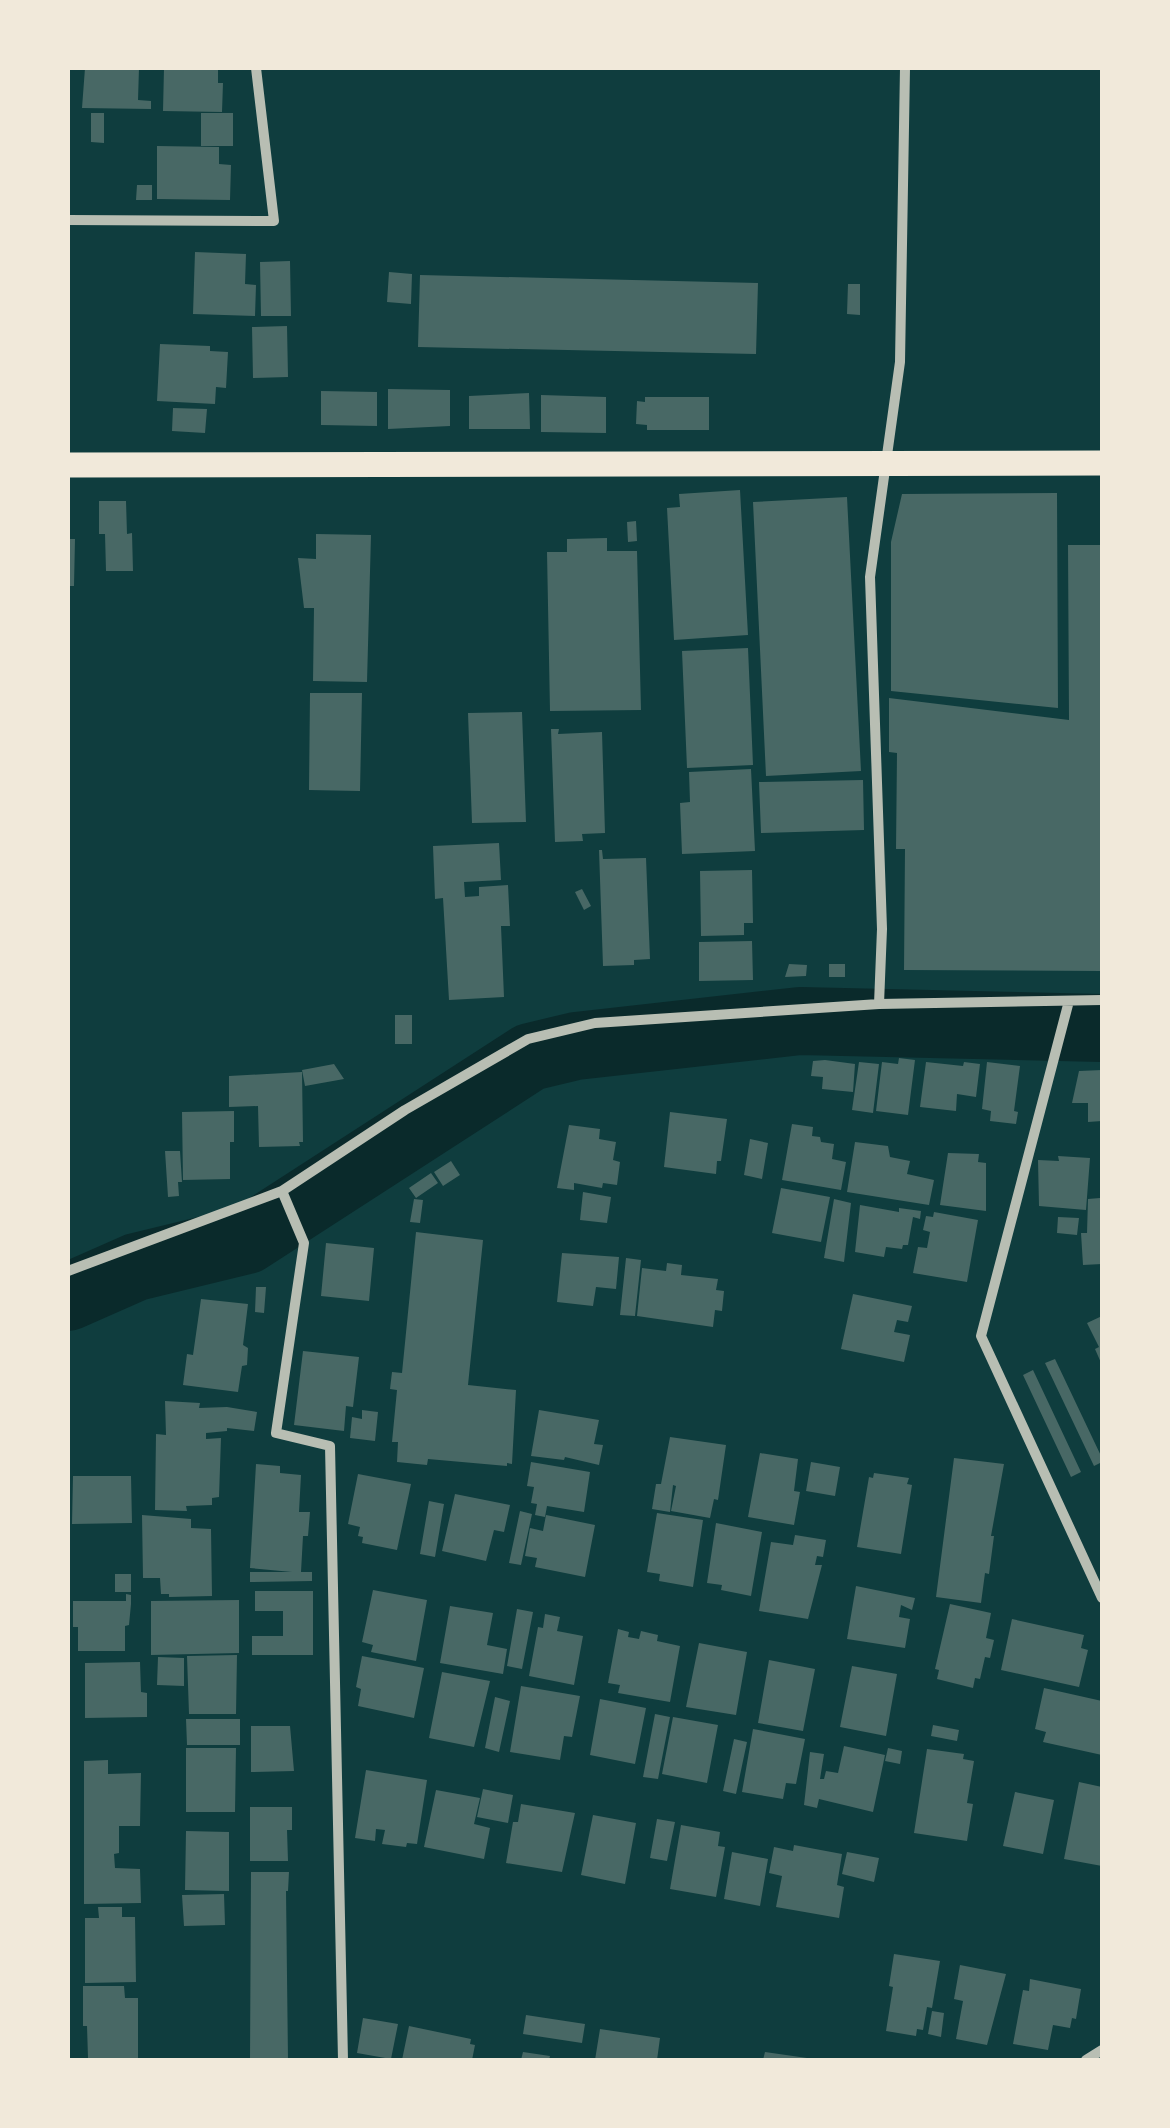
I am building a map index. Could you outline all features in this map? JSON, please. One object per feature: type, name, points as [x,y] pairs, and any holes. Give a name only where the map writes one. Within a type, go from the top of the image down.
[{"type":"main road","points":[[68,465],[1102,463]]},
{"type":"street","points":[[68,220],[274,221],[256,68]]},
{"type":"street","points":[[879,1004],[882,928],[870,577],[900,362],[905,68]]},
{"type":"street","points":[[68,1271],[282,1191],[406,1110],[528,1039],[595,1023],[879,1004],[1102,1000]]},
{"type":"street","points":[[1070,1001],[981,1336],[1102,1598]]},
{"type":"street","points":[[282,1191],[304,1243],[276,1433],[330,1446],[343,2060]]},
{"type":"street","points":[[1086,2060],[1102,2050]]},
{"type":"building","points":[[85,68],[139,68],[138,100],[151,101],[151,109],[82,108]]},
{"type":"building","points":[[164,68],[218,68],[218,83],[223,83],[222,112],[163,111]]},
{"type":"building","points":[[91,113],[104,113],[104,143],[91,142]]},
{"type":"building","points":[[201,113],[233,113],[233,146],[201,146]]},
{"type":"building","points":[[157,146],[219,147],[219,164],[231,165],[230,200],[157,199]]},
{"type":"building","points":[[137,185],[152,185],[152,200],[136,200]]},
{"type":"building","points":[[195,252],[246,254],[245,284],[256,285],[255,316],[193,314]]},
{"type":"building","points":[[290,261],[291,316],[261,316],[260,262]]},
{"type":"building","points":[[389,272],[412,274],[411,304],[387,302]]},
{"type":"building","points":[[420,275],[758,283],[756,354],[418,347]]},
{"type":"building","points":[[848,284],[860,284],[860,315],[847,314]]},
{"type":"building","points":[[287,326],[288,377],[253,378],[252,327]]},
{"type":"building","points":[[160,344],[210,346],[210,351],[228,352],[226,388],[216,387],[215,404],[157,401]]},
{"type":"building","points":[[388,389],[450,390],[450,426],[388,429]]},
{"type":"building","points":[[321,391],[377,392],[377,426],[321,425]]},
{"type":"building","points":[[529,393],[530,429],[469,429],[469,396]]},
{"type":"building","points":[[541,395],[606,397],[606,433],[541,432]]},
{"type":"building","points":[[645,397],[709,397],[709,430],[647,430],[647,425],[636,424],[637,401],[645,402]]},
{"type":"building","points":[[173,408],[207,409],[205,433],[172,431]]},
{"type":"building","points":[[740,490],[748,635],[674,640],[667,508],[680,507],[679,494]]},
{"type":"building","points":[[1057,493],[1058,708],[891,691],[891,542],[902,494]]},
{"type":"building","points":[[847,497],[861,771],[766,776],[753,502]]},
{"type":"building","points":[[99,501],[126,501],[133,571],[106,571],[105,534],[99,534]]},
{"type":"building","points":[[636,521],[637,541],[628,542],[627,522]]},
{"type":"building","points":[[316,534],[371,535],[367,682],[313,681],[314,608],[304,608],[298,558],[316,559]]},
{"type":"building","points":[[607,538],[607,551],[637,551],[641,710],[550,711],[547,552],[567,552],[567,539]]},
{"type":"building","points":[[68,539],[75,539],[74,586],[68,586]]},
{"type":"building","points":[[1068,545],[1102,545],[1102,971],[904,970],[905,849],[896,849],[897,753],[889,752],[889,698],[1069,720]]},
{"type":"building","points":[[748,648],[753,765],[687,768],[682,651]]},
{"type":"building","points":[[310,693],[362,693],[360,791],[309,790]]},
{"type":"building","points":[[522,712],[526,822],[472,823],[468,713]]},
{"type":"building","points":[[551,729],[559,729],[558,734],[602,732],[605,833],[582,834],[583,841],[555,842]]},
{"type":"building","points":[[751,769],[755,851],[682,854],[680,803],[690,802],[689,772]]},
{"type":"building","points":[[863,780],[864,830],[761,833],[759,782]]},
{"type":"building","points":[[499,843],[501,880],[464,882],[465,897],[479,896],[479,887],[508,885],[510,926],[501,926],[504,997],[449,1000],[443,898],[435,899],[433,846]]},
{"type":"building","points":[[599,850],[603,859],[646,858],[650,959],[634,960],[634,965],[603,966]]},
{"type":"building","points":[[752,870],[753,923],[744,923],[744,935],[701,936],[700,871]]},
{"type":"building","points":[[582,889],[591,906],[584,910],[575,892]]},
{"type":"building","points":[[752,941],[753,980],[699,981],[699,942]]},
{"type":"building","points":[[789,964],[807,965],[806,976],[785,977]]},
{"type":"building","points":[[829,964],[845,964],[845,977],[829,977]]},
{"type":"building","points":[[395,1015],[412,1015],[412,1044],[395,1044]]},
{"type":"building","points":[[899,1058],[915,1060],[908,1115],[876,1111],[882,1062],[898,1064]]},
{"type":"building","points":[[813,1061],[855,1064],[853,1092],[822,1089],[823,1077],[811,1076]]},
{"type":"building","points":[[859,1062],[879,1064],[873,1113],[852,1110]]},
{"type":"building","points":[[926,1062],[980,1064],[976,1097],[957,1094],[956,1111],[920,1107]]},
{"type":"building","points":[[987,1062],[1020,1066],[1016,1124],[990,1121],[991,1111],[982,1109]]},
{"type":"building","points":[[334,1064],[344,1079],[305,1086],[302,1070]]},
{"type":"building","points":[[1102,1070],[1102,1121],[1088,1122],[1088,1103],[1072,1103],[1079,1071]]},
{"type":"building","points":[[302,1072],[303,1142],[299,1142],[300,1146],[259,1147],[258,1106],[229,1107],[229,1076]]},
{"type":"building","points":[[234,1111],[230,1179],[183,1180],[182,1112]]},
{"type":"building","points":[[670,1112],[727,1119],[716,1174],[664,1167]]},
{"type":"building","points":[[792,1124],[813,1127],[812,1136],[834,1144],[832,1159],[846,1162],[841,1190],[782,1180]]},
{"type":"building","points":[[569,1125],[600,1129],[599,1139],[616,1142],[613,1160],[620,1162],[617,1185],[603,1183],[602,1188],[574,1183],[574,1190],[557,1188]]},
{"type":"building","points":[[750,1139],[768,1143],[762,1179],[744,1175]]},
{"type":"building","points":[[855,1142],[888,1146],[890,1157],[910,1161],[907,1174],[934,1180],[929,1205],[847,1192]]},
{"type":"building","points":[[165,1151],[180,1151],[179,1196],[168,1197]]},
{"type":"building","points":[[948,1153],[979,1154],[978,1162],[986,1163],[986,1211],[940,1205]]},
{"type":"building","points":[[1058,1156],[1090,1158],[1086,1210],[1039,1206],[1038,1160],[1059,1161]]},
{"type":"building","points":[[451,1161],[460,1175],[443,1186],[434,1172]]},
{"type":"building","points":[[431,1173],[438,1183],[416,1198],[409,1188]]},
{"type":"building","points":[[781,1188],[830,1197],[821,1242],[772,1233]]},
{"type":"building","points":[[583,1192],[611,1197],[607,1223],[580,1220]]},
{"type":"building","points":[[1100,1198],[1102,1264],[1083,1265],[1081,1233],[1087,1233],[1088,1199]]},
{"type":"building","points":[[414,1199],[423,1200],[420,1223],[410,1222]]},
{"type":"building","points":[[834,1199],[851,1203],[844,1262],[824,1258]]},
{"type":"building","points":[[860,1205],[899,1212],[899,1208],[921,1211],[920,1219],[913,1217],[908,1245],[902,1249],[886,1247],[884,1257],[855,1252]]},
{"type":"building","points":[[934,1212],[978,1220],[967,1282],[913,1273],[918,1247],[927,1248],[930,1232],[923,1230],[926,1216],[933,1217]]},
{"type":"building","points":[[1058,1217],[1079,1218],[1077,1235],[1057,1233]]},
{"type":"building","points":[[416,1232],[483,1240],[468,1385],[516,1390],[512,1464],[428,1459],[427,1465],[397,1462],[398,1442],[392,1442],[397,1390],[390,1389],[392,1372],[402,1373]]},
{"type":"building","points":[[326,1243],[374,1248],[369,1301],[321,1296]]},
{"type":"building","points":[[562,1253],[619,1257],[616,1289],[596,1287],[593,1306],[557,1302]]},
{"type":"building","points":[[626,1258],[641,1260],[635,1316],[620,1315]]},
{"type":"building","points":[[667,1263],[682,1265],[681,1275],[718,1279],[716,1290],[724,1291],[722,1311],[715,1310],[713,1327],[637,1316],[642,1268],[666,1271]]},
{"type":"building","points":[[256,1287],[266,1287],[264,1313],[255,1312]]},
{"type":"building","points":[[853,1294],[912,1306],[908,1322],[897,1320],[894,1332],[910,1335],[904,1362],[841,1349]]},
{"type":"building","points":[[201,1299],[248,1304],[243,1345],[248,1348],[247,1365],[242,1366],[238,1392],[183,1385],[187,1354],[193,1355]]},
{"type":"building","points":[[1102,1316],[1102,1365],[1095,1349],[1099,1347],[1087,1323]]},
{"type":"building","points":[[303,1351],[359,1357],[353,1407],[346,1406],[344,1431],[294,1425]]},
{"type":"building","points":[[1055,1359],[1102,1458],[1094,1466],[1045,1363]]},
{"type":"building","points":[[1033,1370],[1081,1472],[1071,1477],[1023,1375]]},
{"type":"building","points":[[165,1401],[257,1412],[254,1431],[227,1428],[206,1433],[206,1439],[221,1438],[219,1497],[212,1498],[212,1505],[186,1506],[187,1511],[155,1510],[156,1434],[166,1435]]},
{"type":"building","points":[[362,1410],[378,1412],[375,1441],[350,1438],[352,1417],[362,1419]]},
{"type":"building","points":[[539,1410],[599,1420],[594,1444],[603,1445],[599,1465],[565,1457],[564,1460],[531,1456]]},
{"type":"building","points":[[670,1437],[726,1445],[718,1500],[714,1499],[710,1518],[671,1511],[676,1486],[673,1485],[670,1512],[652,1509]]},
{"type":"building","points":[[760,1453],[798,1459],[794,1491],[800,1492],[794,1525],[748,1517]]},
{"type":"building","points":[[954,1458],[1004,1464],[991,1536],[989,1574],[985,1573],[981,1603],[936,1597]]},
{"type":"building","points":[[531,1462],[590,1472],[584,1512],[547,1506],[545,1517],[535,1515],[537,1504],[531,1503],[534,1487],[527,1486]]},
{"type":"building","points":[[811,1462],[840,1467],[835,1496],[806,1491]]},
{"type":"building","points":[[256,1464],[280,1466],[280,1473],[301,1475],[299,1512],[310,1512],[308,1536],[303,1536],[301,1572],[312,1572],[312,1581],[250,1582],[250,1572],[292,1572],[250,1568]]},
{"type":"building","points":[[874,1473],[909,1478],[907,1484],[912,1485],[901,1554],[857,1547],[869,1477],[873,1478]]},
{"type":"building","points":[[358,1474],[411,1484],[397,1550],[362,1543],[363,1537],[358,1536],[360,1527],[348,1524]]},
{"type":"building","points":[[73,1476],[131,1476],[132,1523],[72,1524]]},
{"type":"building","points":[[455,1494],[510,1505],[504,1532],[494,1530],[486,1561],[442,1551]]},
{"type":"building","points":[[429,1501],[444,1504],[435,1557],[420,1554]]},
{"type":"building","points":[[520,1511],[532,1514],[521,1565],[509,1563]]},
{"type":"building","points":[[657,1513],[703,1520],[693,1587],[659,1581],[660,1574],[647,1572]]},
{"type":"building","points":[[142,1515],[191,1519],[191,1528],[211,1529],[212,1596],[169,1597],[161,1594],[160,1578],[143,1578]]},
{"type":"building","points":[[546,1515],[595,1525],[585,1577],[535,1567],[537,1558],[525,1556],[530,1528],[543,1531]]},
{"type":"building","points":[[716,1523],[762,1532],[751,1596],[707,1583]]},
{"type":"building","points":[[795,1535],[826,1540],[823,1557],[817,1556],[815,1565],[822,1565],[808,1619],[759,1611],[771,1542],[793,1545]]},
{"type":"building","points":[[115,1574],[131,1574],[131,1592],[115,1592]]},
{"type":"building","points":[[856,1586],[915,1598],[912,1610],[901,1605],[899,1617],[910,1619],[905,1648],[847,1639]]},
{"type":"building","points":[[373,1590],[427,1600],[416,1661],[371,1652],[373,1645],[362,1642]]},
{"type":"building","points":[[255,1591],[313,1591],[313,1655],[252,1655],[252,1636],[283,1636],[283,1611],[255,1611]]},
{"type":"building","points":[[126,1594],[131,1595],[131,1604],[129,1625],[125,1626],[125,1651],[78,1651],[73,1601],[126,1601]]},
{"type":"building","points":[[239,1600],[239,1653],[151,1655],[151,1601]]},
{"type":"building","points":[[950,1604],[991,1613],[986,1638],[994,1640],[990,1658],[985,1657],[980,1679],[975,1678],[973,1688],[937,1679],[939,1670],[935,1669]]},
{"type":"building","points":[[450,1606],[493,1613],[487,1645],[507,1649],[503,1674],[440,1663]]},
{"type":"building","points":[[517,1609],[533,1612],[522,1669],[507,1666]]},
{"type":"building","points":[[545,1614],[560,1617],[557,1631],[583,1636],[574,1685],[529,1676],[538,1627],[543,1628]]},
{"type":"building","points":[[1012,1619],[1084,1635],[1081,1648],[1088,1650],[1079,1687],[1001,1670]]},
{"type":"building","points":[[618,1629],[629,1632],[628,1637],[639,1639],[641,1631],[658,1635],[657,1641],[680,1646],[670,1702],[618,1693],[620,1685],[608,1683]]},
{"type":"building","points":[[699,1643],[747,1652],[736,1715],[686,1707]]},
{"type":"building","points":[[237,1655],[236,1714],[189,1714],[187,1656]]},
{"type":"building","points":[[362,1656],[424,1668],[414,1718],[358,1706],[361,1689],[356,1687]]},
{"type":"building","points":[[158,1657],[184,1658],[184,1686],[157,1685]]},
{"type":"building","points":[[769,1660],[815,1669],[803,1731],[758,1723]]},
{"type":"building","points":[[140,1662],[141,1692],[147,1693],[147,1717],[85,1718],[85,1663]]},
{"type":"building","points":[[852,1666],[897,1674],[886,1736],[840,1727]]},
{"type":"building","points":[[442,1672],[490,1681],[474,1747],[429,1738]]},
{"type":"building","points":[[521,1686],[580,1696],[572,1737],[564,1736],[560,1760],[510,1752]]},
{"type":"building","points":[[1044,1688],[1102,1701],[1102,1755],[1043,1742],[1046,1732],[1035,1729]]},
{"type":"building","points":[[495,1697],[510,1701],[499,1752],[485,1748]]},
{"type":"building","points":[[600,1699],[646,1708],[635,1764],[590,1755]]},
{"type":"building","points":[[655,1714],[670,1717],[658,1779],[643,1777]]},
{"type":"building","points":[[673,1717],[718,1725],[707,1783],[662,1774]]},
{"type":"building","points":[[186,1719],[240,1719],[240,1745],[187,1745]]},
{"type":"building","points":[[933,1725],[959,1730],[957,1741],[931,1736]]},
{"type":"building","points":[[251,1726],[290,1726],[294,1771],[251,1772]]},
{"type":"building","points":[[753,1729],[805,1739],[796,1784],[786,1783],[783,1799],[742,1792]]},
{"type":"building","points":[[734,1739],[747,1742],[736,1794],[723,1791]]},
{"type":"building","points":[[844,1746],[885,1755],[873,1812],[819,1799],[817,1808],[804,1805],[810,1752],[824,1754],[820,1779],[824,1779],[826,1771],[838,1773]]},
{"type":"building","points":[[186,1748],[236,1748],[235,1812],[186,1812]]},
{"type":"building","points":[[888,1748],[902,1751],[900,1764],[885,1761]]},
{"type":"building","points":[[927,1749],[964,1754],[963,1759],[974,1761],[967,1803],[973,1804],[967,1841],[914,1833]]},
{"type":"building","points":[[108,1760],[108,1774],[141,1773],[140,1826],[119,1826],[119,1853],[114,1854],[115,1868],[140,1869],[141,1903],[84,1904],[84,1761]]},
{"type":"building","points":[[366,1770],[427,1780],[417,1844],[382,1844],[385,1830],[376,1829],[375,1841],[355,1838]]},
{"type":"building","points":[[1079,1782],[1102,1787],[1102,1866],[1064,1859]]},
{"type":"building","points":[[483,1789],[513,1795],[508,1823],[477,1817]]},
{"type":"building","points":[[436,1790],[480,1798],[474,1824],[490,1828],[484,1859],[424,1847]]},
{"type":"building","points":[[1015,1792],[1054,1800],[1043,1854],[1003,1846]]},
{"type":"building","points":[[521,1804],[575,1813],[562,1872],[506,1863],[513,1822],[518,1822]]},
{"type":"building","points":[[250,1807],[292,1807],[292,1830],[287,1830],[288,1861],[250,1861]]},
{"type":"building","points":[[593,1815],[636,1823],[625,1884],[581,1875]]},
{"type":"building","points":[[657,1819],[675,1822],[667,1861],[650,1858]]},
{"type":"building","points":[[681,1825],[720,1832],[718,1846],[725,1847],[716,1897],[670,1889]]},
{"type":"building","points":[[186,1831],[229,1832],[229,1891],[185,1890]]},
{"type":"building","points":[[794,1845],[842,1854],[837,1885],[844,1887],[839,1918],[776,1907],[782,1876],[769,1873],[774,1847],[793,1851]]},
{"type":"building","points":[[732,1852],[768,1859],[760,1906],[724,1899]]},
{"type":"building","points":[[847,1852],[879,1858],[874,1882],[842,1874]]},
{"type":"building","points":[[251,1872],[289,1872],[288,2060],[250,2060]]},
{"type":"building","points":[[224,1894],[225,1925],[184,1926],[182,1895]]},
{"type":"building","points":[[98,1907],[122,1907],[122,1917],[135,1917],[136,1982],[85,1983],[85,1918],[99,1918]]},
{"type":"building","points":[[894,1954],[940,1961],[932,2008],[927,2007],[923,2030],[917,2029],[916,2036],[886,2031]]},
{"type":"building","points":[[960,1965],[1006,1974],[987,2045],[956,2039],[963,2001],[954,1999]]},
{"type":"building","points":[[1030,1979],[1081,1989],[1076,2019],[1072,2018],[1070,2028],[1053,2025],[1048,2050],[1013,2044],[1023,1990],[1029,1991]]},
{"type":"building","points":[[83,1986],[124,1986],[125,1998],[138,1998],[138,2058],[88,2058]]},
{"type":"building","points":[[932,2011],[944,2013],[941,2037],[928,2034]]},
{"type":"building","points":[[526,2015],[585,2024],[582,2043],[523,2034]]},
{"type":"building","points":[[363,2018],[398,2024],[391,2059],[357,2053]]},
{"type":"building","points":[[409,2026],[471,2039],[470,2044],[475,2045],[472,2060],[402,2060]]},
{"type":"building","points":[[600,2029],[660,2038],[657,2060],[595,2060]]},
{"type":"building","points":[[523,2052],[550,2056],[549,2060],[521,2060]]},
{"type":"building","points":[[765,2052],[807,2058],[763,2060]]},
{"type":"waterway","points":[[68,1297],[136,1267],[247,1240],[530,1057],[576,1046],[800,1021],[1102,1028]]}]
